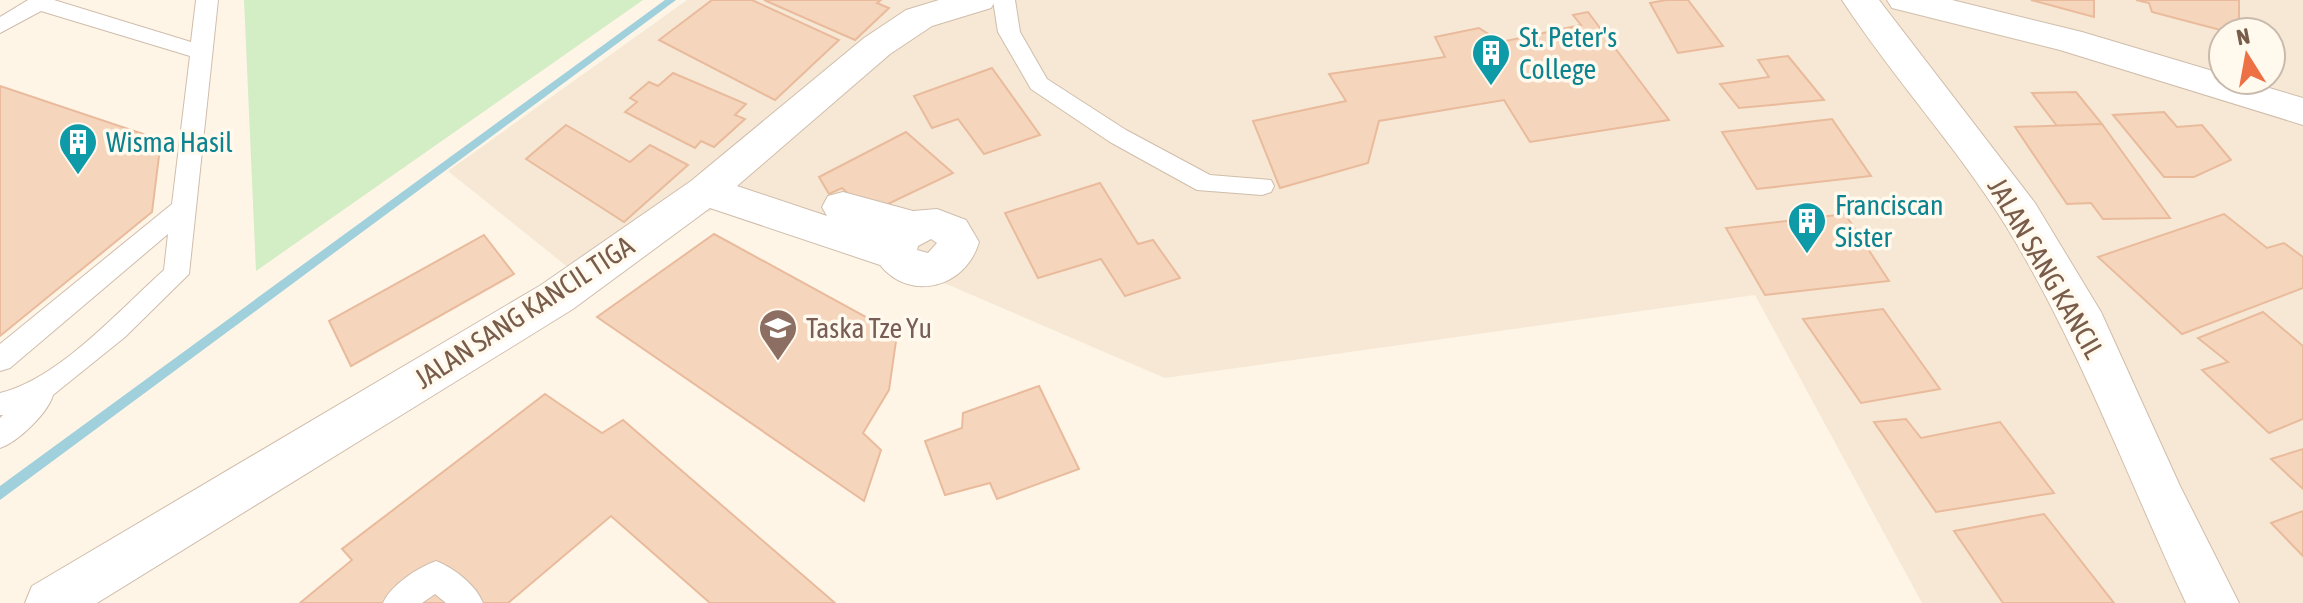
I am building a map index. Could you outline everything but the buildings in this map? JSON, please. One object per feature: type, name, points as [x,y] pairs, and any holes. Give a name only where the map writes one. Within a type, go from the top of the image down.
[{"type":"street","name":"JALAN SANG KANCIL TIGA","points":[[51,603],[557,297],[716,181],[877,46],[919,18],[978,0]]},
{"type":"street","name":"JALAN SANG KANCIL","points":[[1860,0],[2020,214],[2085,324],[2160,495],[2213,603]]},
{"type":"street","points":[[1905,0],[2069,40],[2303,112]]},
{"type":"street","points":[[716,181],[904,241]]},
{"type":"lane","points":[[85,17],[107,0]]},
{"type":"lane","points":[[0,436],[50,385],[176,274],[207,0]]},
{"type":"lane","points":[[1004,0],[1009,32],[1039,84],[1118,136],[1206,184],[1262,186]]},
{"type":"lane","points":[[0,26],[40,1],[201,52]]},
{"type":"lane","points":[[0,360],[184,207]]},
{"type":"lane","points":[[0,404],[13,404],[50,385]]},
{"type":"lane","points":[[95,603],[124,557]]},
{"type":"lane","points":[[398,603],[436,575],[468,603]]},
{"type":"shaded area","points":[[687,0],[2303,0],[2303,603],[1922,603],[1755,295],[1165,378],[742,196],[575,273],[448,171]]},
{"type":"green space","points":[[244,0],[643,0],[256,271]]},
{"type":"waterway","points":[[0,494],[671,0]]},
{"type":"place","name":"St. Peter's College","points":[[1491,87]]},
{"type":"place","name":"Wisma Hasil","points":[[78,176]]},
{"type":"place","name":"Franciscan Sister","points":[[1807,255]]},
{"type":"place","name":"Taska Tze Yu","points":[[778,362]]}]
